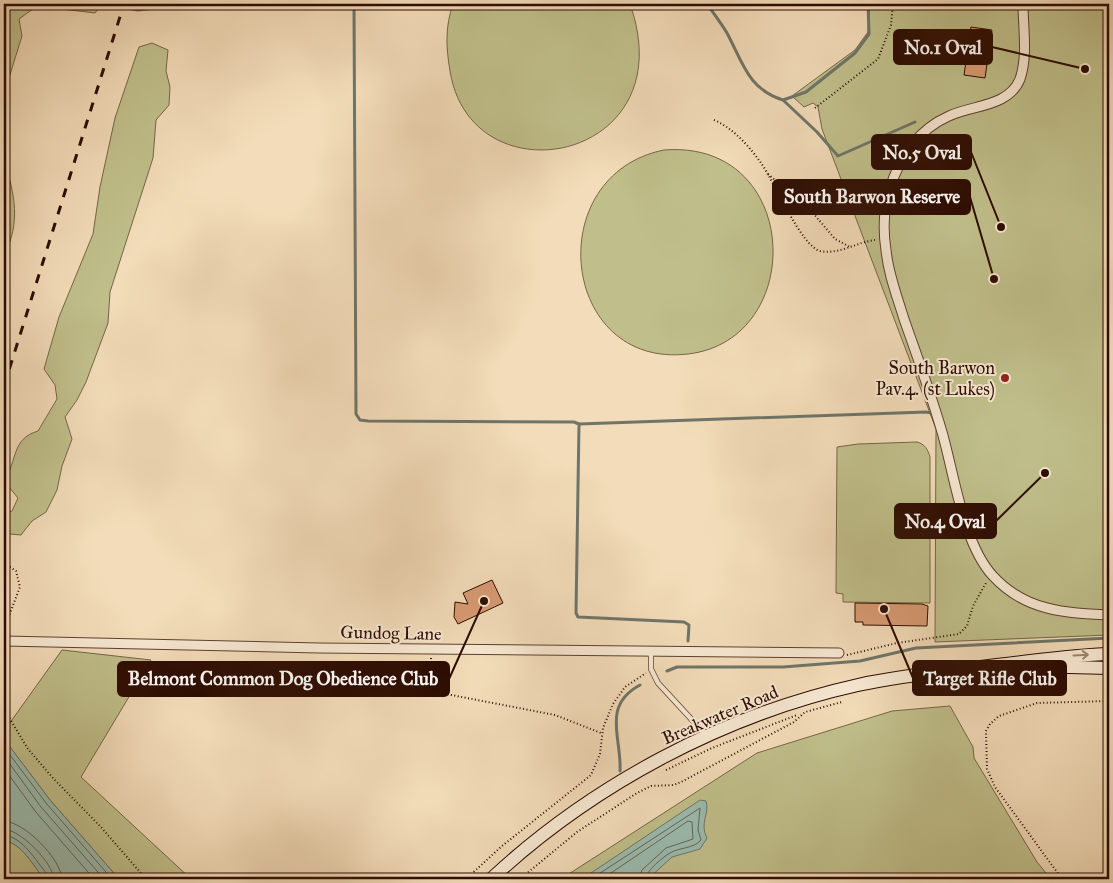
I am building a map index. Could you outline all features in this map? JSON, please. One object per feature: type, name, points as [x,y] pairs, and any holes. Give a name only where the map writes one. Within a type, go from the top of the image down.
[{"type":"main road","name":"Breakwater Road","points":[[492,879],[555,826],[650,766],[708,737],[803,700],[858,686],[920,674],[1053,657],[1109,654]]},
{"type":"main road","name":"Breakwater Road","points":[[998,665],[1109,668]]},
{"type":"street","points":[[1023,4],[1024,64],[1020,80],[1010,94],[949,116],[930,127],[911,143],[900,163],[889,192],[884,222],[885,239],[893,284],[942,431],[968,528],[978,555],[992,575],[1014,594],[1041,608],[1068,613],[1109,615]]},
{"type":"street","name":"Gundog Lane","points":[[4,641],[431,649],[839,653]]},
{"type":"lane","points":[[650,652],[652,670],[664,690],[708,737]]},
{"type":"path","points":[[815,108],[878,59],[891,25],[894,4]]},
{"type":"path","points":[[714,120],[740,138],[767,172],[813,213],[835,239],[850,247]]},
{"type":"path","points":[[767,172],[802,237],[818,250],[833,252],[873,240],[885,239]]},
{"type":"path","points":[[4,562],[16,571],[20,588],[4,630]]},
{"type":"path","points":[[839,653],[839,655],[848,655],[897,643],[959,634],[967,626],[978,595],[992,575]]},
{"type":"path","points":[[431,649],[431,683],[437,691],[555,715],[601,733]]},
{"type":"path","points":[[466,879],[502,846],[589,778],[599,758],[601,733],[610,710],[622,690],[638,677],[652,670]]},
{"type":"path","points":[[663,772],[712,748],[805,712],[843,702]]},
{"type":"path","points":[[1062,879],[995,787],[987,769],[986,730],[999,716],[1038,703],[1109,702]]},
{"type":"path","points":[[4,709],[34,756],[146,879]]},
{"type":"path","points":[[520,879],[577,832],[637,793],[651,786],[674,785],[683,782],[794,722],[805,712]]},
{"type":"shaded area","points":[[4,4],[95,4],[99,8],[95,13],[37,6],[19,19],[22,36],[8,81],[4,151]]},
{"type":"shaded area","points":[[453,4],[630,4],[639,58],[628,100],[603,129],[569,146],[531,149],[495,138],[466,112],[450,71],[447,37]]},
{"type":"shaded area","points":[[870,4],[1109,4],[1109,635],[935,642],[936,429],[822,129],[818,107],[813,103],[804,107],[792,96],[855,50],[868,32]]},
{"type":"shaded area","points":[[152,43],[168,50],[166,71],[170,87],[169,105],[156,120],[153,158],[110,292],[108,323],[86,382],[77,400],[65,417],[72,439],[62,466],[57,490],[46,512],[32,521],[21,535],[10,534],[5,529],[4,514],[12,511],[18,498],[4,481],[19,445],[23,439],[38,431],[57,399],[55,385],[44,369],[59,317],[93,234],[100,187],[115,118],[139,47]]},
{"type":"shaded area","points":[[664,150],[710,155],[743,175],[764,206],[773,243],[770,280],[754,315],[727,341],[688,354],[645,351],[613,332],[591,303],[582,267],[583,229],[597,195],[624,167]]},
{"type":"shaded area","points":[[4,160],[15,208],[13,231],[4,256]]},
{"type":"shaded area","points":[[917,442],[926,448],[930,457],[930,603],[843,602],[843,594],[836,593],[837,447],[858,444]]},
{"type":"shaded area","points":[[62,650],[151,660],[81,777],[191,879],[119,879],[50,800],[4,739],[4,731]]},
{"type":"shaded area","points":[[950,706],[973,747],[974,758],[1037,862],[1051,879],[561,879],[757,753],[892,711]]},
{"type":"shaded area","points":[[4,840],[22,850],[44,879],[4,879]]},
{"type":"water","points":[[4,739],[50,800],[119,879],[44,879],[22,850],[4,840]]},
{"type":"water","points":[[700,800],[706,801],[707,806],[704,828],[707,838],[700,849],[672,857],[648,879],[582,879]]},
{"type":"building","points":[[971,27],[992,30],[985,78],[964,75]]},
{"type":"building","points":[[492,580],[503,603],[458,624],[454,617],[455,602],[468,604],[463,593]]},
{"type":"building","points":[[855,603],[922,604],[928,606],[927,626],[863,625],[863,622],[855,622]]},
{"type":"waterway","points":[[106,4],[138,10],[192,4]]},
{"type":"waterway","points":[[354,4],[356,414],[360,420],[368,421],[574,422],[579,424],[576,613],[578,617],[684,622],[689,625],[688,641]]},
{"type":"waterway","points":[[707,4],[727,33],[754,82],[771,95],[783,100],[806,92],[855,53],[869,34],[868,4]]},
{"type":"waterway","points":[[783,100],[817,132],[838,156],[915,122]]},
{"type":"waterway","points":[[579,424],[931,413]]},
{"type":"waterway","points":[[667,671],[677,667],[783,667],[860,661],[916,648],[1109,638]]},
{"type":"waterway","points":[[620,771],[616,724],[617,713],[628,693],[640,685]]},
{"type":"railway","points":[[4,386],[124,4]]},
{"type":"place","name":"No.1 Oval","points":[[1085,69]]},
{"type":"place","name":"No.5 Oval","points":[[1001,227]]},
{"type":"place","name":"South Barwon Reserve","points":[[994,279]]},
{"type":"place","name":"South Barwon Pav.4. (st Lukes)","points":[[1005,378]]},
{"type":"place","name":"No.4 Oval","points":[[1045,473]]},
{"type":"place","name":"Belmont Common Dog Obedience Club","points":[[484,601]]},
{"type":"place","name":"Target Rifle Club","points":[[884,609]]}]
